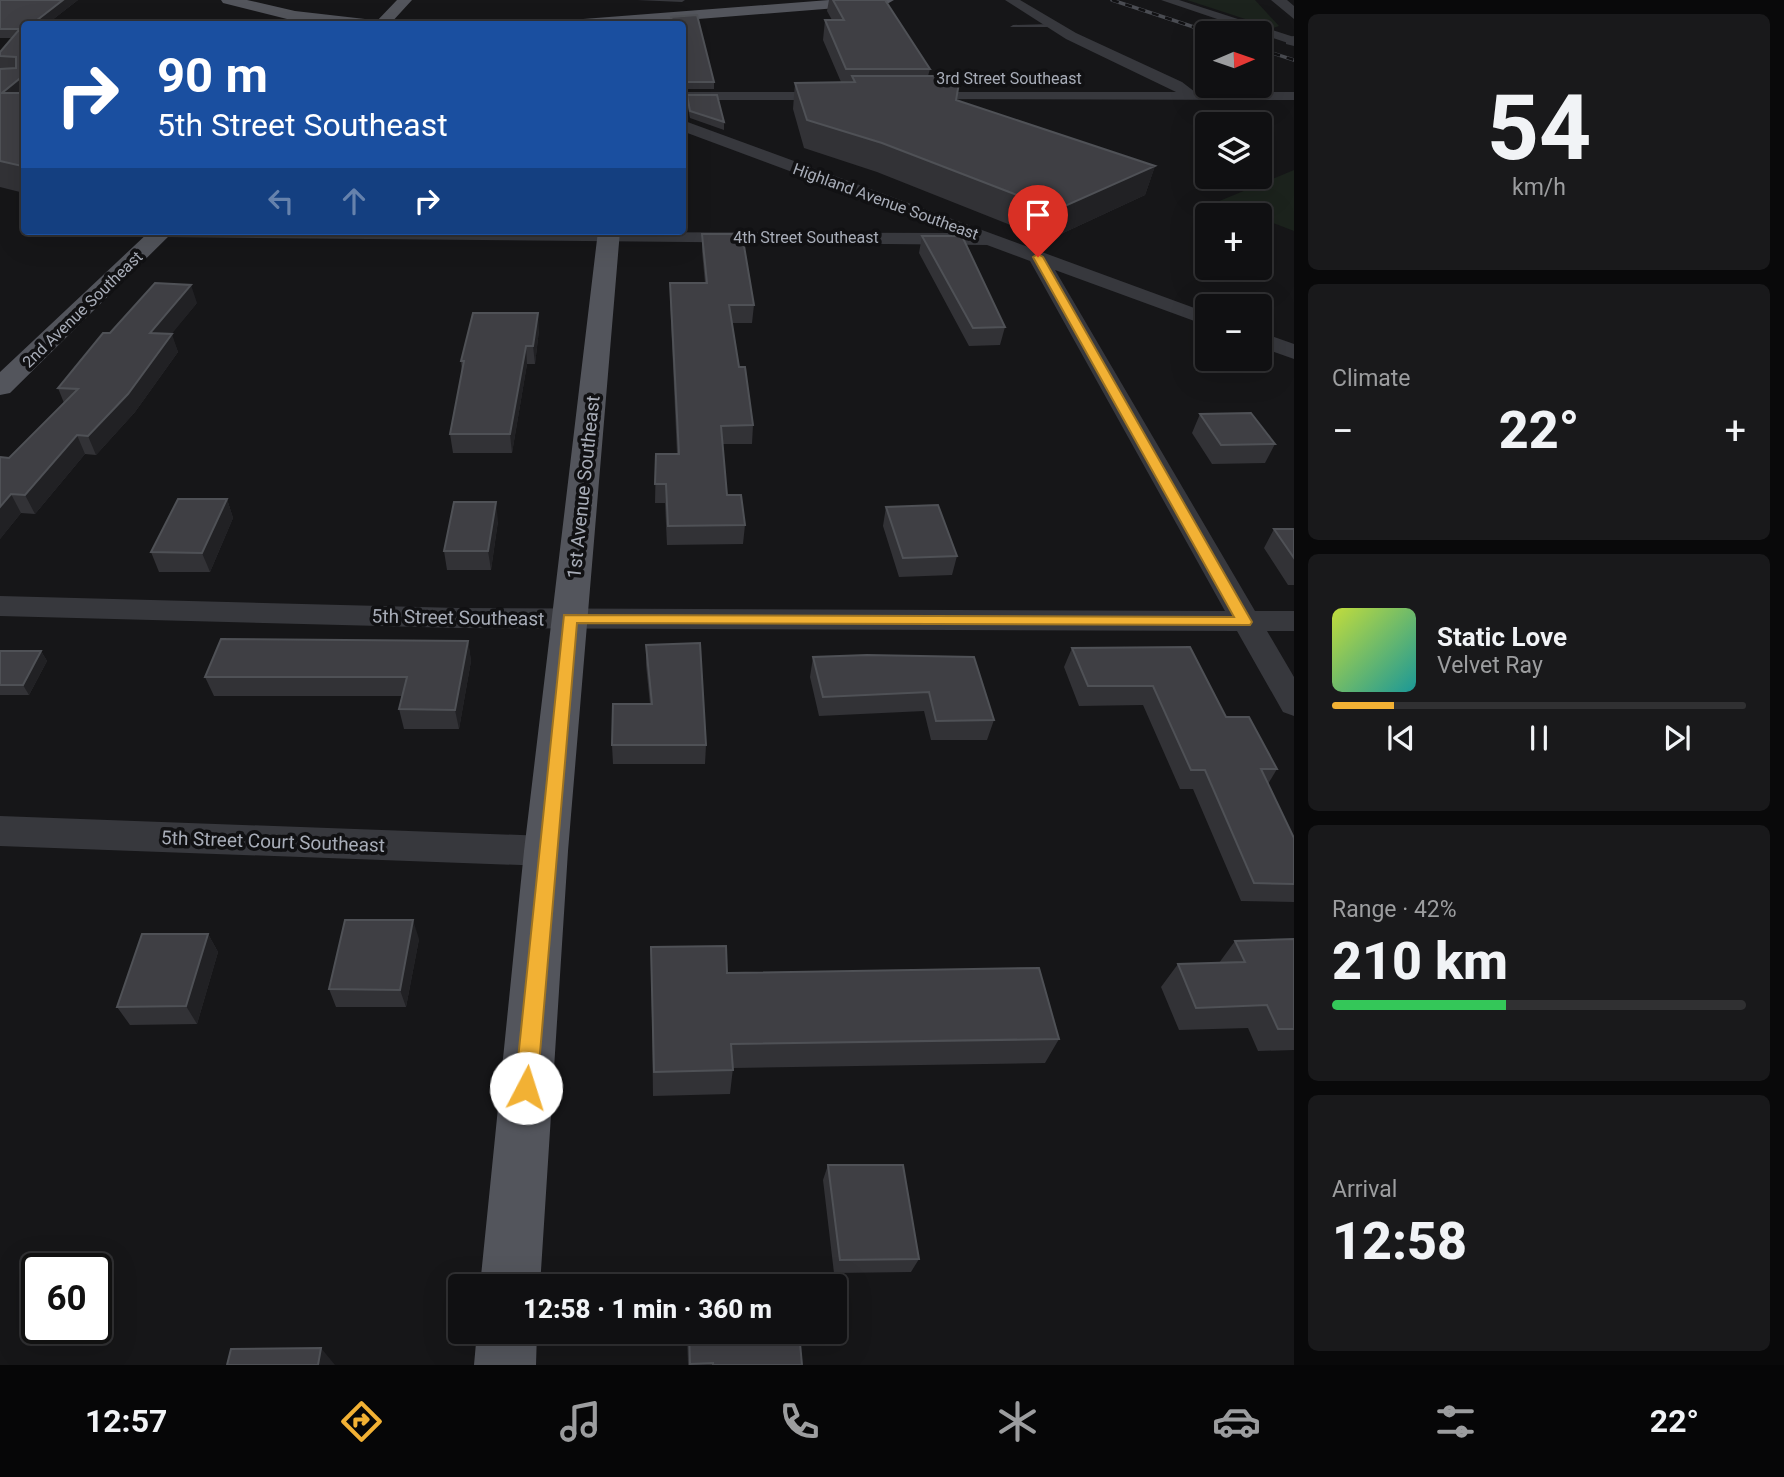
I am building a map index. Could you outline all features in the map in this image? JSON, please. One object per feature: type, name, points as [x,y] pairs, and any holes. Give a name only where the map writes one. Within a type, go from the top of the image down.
[{"type":"main road","points":[[228,0],[295,16],[339,21]]},
{"type":"main road","points":[[385,21],[405,0]]},
{"type":"main road","points":[[602,0],[613,21]]},
{"type":"main road","points":[[649,21],[887,0]]},
{"type":"main road","name":"2nd Avenue Southeast","points":[[0,387],[159,235]]},
{"type":"main road","name":"1st Avenue Southeast","points":[[511,1274],[546,851],[608,235]]},
{"type":"main road","points":[[505,1365],[506,1344]]},
{"type":"street","points":[[1011,0],[1052,26],[1177,85],[1191,96]]},
{"type":"street","points":[[1167,0],[1293,41]]},
{"type":"street","points":[[1278,0],[1294,14]]},
{"type":"street","points":[[686,96],[855,96]]},
{"type":"street","name":"3rd Street Southeast","points":[[897,96],[1294,96]]},
{"type":"street","name":"Highland Avenue Southeast","points":[[686,126],[1195,315]]},
{"type":"street","name":"4th Street Southeast","points":[[686,234],[988,239]]},
{"type":"street","points":[[1038,257],[1294,705]]},
{"type":"street","points":[[1272,344],[1294,352]]},
{"type":"street","name":"5th Street Southeast","points":[[0,606],[570,618],[1294,621]]},
{"type":"street","name":"5th Street Court Southeast","points":[[0,831],[546,851]]},
{"type":"lane","points":[[640,0],[681,0]]},
{"type":"lane","points":[[1013,27],[1052,26]]},
{"type":"shaded area","points":[[1187,0],[1255,0],[1279,26],[1272,28],[1272,21],[1252,21]]},
{"type":"shaded area","points":[[1294,170],[1294,231],[1272,223],[1272,203],[1217,202],[1248,189],[1272,189],[1272,179]]},
{"type":"building","points":[[0,0],[63,0],[36,21],[21,21],[21,29],[0,29]]},
{"type":"building","points":[[833,0],[885,0],[930,69],[846,69],[825,20],[844,20]]},
{"type":"building","points":[[697,15],[714,82],[686,82],[686,21],[672,21],[671,17]]},
{"type":"building","points":[[18,31],[21,31],[21,77],[2,93],[21,93],[21,166],[0,161],[0,69],[16,68],[16,57],[0,56],[0,52]]},
{"type":"building","points":[[852,76],[938,76],[942,83],[959,83],[956,100],[1155,166],[1056,210],[882,143],[807,120],[795,83],[855,82]]},
{"type":"building","points":[[687,95],[717,95],[724,122],[690,111]]},
{"type":"building","points":[[702,234],[742,234],[754,305],[729,305],[739,367],[745,367],[753,425],[721,426],[727,495],[741,495],[745,525],[668,526],[666,484],[655,484],[656,454],[679,454],[670,283],[707,283]]},
{"type":"building","points":[[922,236],[962,236],[1005,327],[973,328]]},
{"type":"building","points":[[155,283],[191,285],[150,333],[172,334],[128,394],[88,436],[77,435],[25,495],[11,494],[0,507],[0,457],[9,458],[78,389],[58,388],[103,333],[110,333]]},
{"type":"building","points":[[473,313],[538,313],[533,346],[526,346],[510,434],[450,434],[464,361],[461,361]]},
{"type":"building","points":[[1251,413],[1275,444],[1221,445],[1200,414]]},
{"type":"building","points":[[178,499],[227,499],[202,553],[151,552]]},
{"type":"building","points":[[454,502],[496,502],[488,551],[444,551]]},
{"type":"building","points":[[938,505],[957,556],[903,558],[886,507]]},
{"type":"building","points":[[1274,529],[1294,529],[1294,558]]},
{"type":"building","points":[[221,639],[468,641],[455,710],[399,709],[407,677],[205,677]]},
{"type":"building","points":[[700,643],[706,745],[612,745],[613,704],[652,704],[646,645]]},
{"type":"building","points":[[1190,647],[1226,717],[1249,717],[1277,769],[1261,769],[1294,838],[1294,884],[1254,883],[1205,770],[1191,770],[1153,686],[1088,686],[1072,648]]},
{"type":"building","points":[[0,651],[41,651],[23,685],[0,685]]},
{"type":"building","points":[[813,657],[974,657],[994,720],[936,721],[929,692],[823,697]]},
{"type":"building","points":[[345,920],[413,920],[400,990],[329,989]]},
{"type":"building","points":[[142,934],[208,934],[186,1006],[117,1007]]},
{"type":"building","points":[[1294,939],[1294,1029],[1278,1029],[1267,1005],[1196,1008],[1178,964],[1245,962],[1235,941]]},
{"type":"building","points":[[726,946],[727,973],[1039,968],[1059,1039],[731,1044],[733,1070],[654,1072],[651,947]]},
{"type":"building","points":[[828,1165],[903,1165],[919,1259],[840,1260]]},
{"type":"building","points":[[689,1344],[800,1344],[802,1365],[713,1363],[690,1364]]},
{"type":"building","points":[[321,1348],[318,1365],[227,1365],[231,1349]]},
{"type":"railway","points":[[1112,0],[1195,27]]},
{"type":"railway","points":[[1272,53],[1294,60]]},
{"type":"route","points":[[526,1088],[546,851],[570,618],[1245,622],[1038,257]]}]
